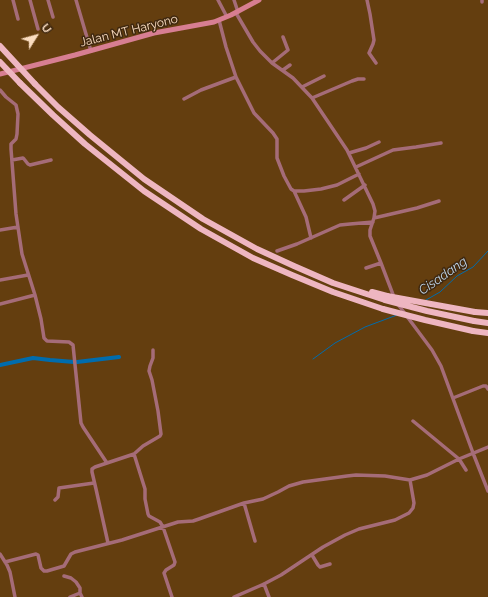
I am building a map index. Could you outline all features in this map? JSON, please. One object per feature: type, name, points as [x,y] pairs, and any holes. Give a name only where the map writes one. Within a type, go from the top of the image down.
[{"type":"highway","points":[[0,46],[35,84],[90,136],[144,179],[203,219],[257,249],[333,282],[427,311],[488,323]]},
{"type":"highway","points":[[0,62],[53,115],[85,144],[144,191],[201,229],[253,258],[334,292],[383,309],[473,331],[488,333]]},
{"type":"highway","points":[[386,298],[488,313]]},
{"type":"main road","name":"Jalan MT Haryono","points":[[0,74],[91,51],[149,34],[219,20],[259,0]]},
{"type":"street","points":[[13,0],[18,19]]},
{"type":"street","points":[[30,0],[38,29]]},
{"type":"street","points":[[48,0],[53,17]]},
{"type":"street","points":[[76,0],[91,51]]},
{"type":"street","points":[[218,0],[227,17]]},
{"type":"street","points":[[234,0],[237,12],[256,46],[262,54],[293,78],[312,98],[339,136],[360,174],[374,204],[374,220],[370,230],[370,236],[394,299],[435,355],[441,366],[488,491]]},
{"type":"street","points":[[367,0],[374,40],[369,53],[376,63]]},
{"type":"street","points":[[219,20],[236,77],[253,112],[275,135],[278,141],[277,158],[290,188],[294,191],[306,217],[311,238]]},
{"type":"street","points":[[272,63],[288,50],[283,37]]},
{"type":"street","points":[[283,70],[290,65]]},
{"type":"street","points":[[302,87],[324,76]]},
{"type":"street","points":[[184,99],[214,84],[236,77]]},
{"type":"street","points":[[312,98],[352,81],[364,79]]},
{"type":"street","points":[[0,90],[16,105],[18,114],[17,136],[11,144],[16,214],[22,254],[35,295],[44,338],[47,341],[69,342],[73,345],[81,423],[107,462]]},
{"type":"street","points":[[349,153],[379,142]]},
{"type":"street","points":[[356,167],[393,150],[442,143]]},
{"type":"street","points":[[12,160],[24,158],[30,165],[51,160]]},
{"type":"street","points":[[294,191],[313,190],[337,185],[360,174]]},
{"type":"street","points":[[344,200],[365,185]]},
{"type":"street","points":[[277,250],[340,226],[374,220],[439,200]]},
{"type":"street","points":[[0,230],[18,227]]},
{"type":"street","points":[[366,268],[381,263]]},
{"type":"street","points":[[0,280],[28,275]]},
{"type":"street","points":[[0,304],[35,295]]},
{"type":"street","points":[[108,543],[92,470],[95,467],[107,462],[134,454],[143,446],[158,439],[161,435],[158,411],[149,369],[153,358],[153,350]]},
{"type":"street","points":[[453,398],[483,386],[486,386],[488,389]]},
{"type":"street","points":[[413,421],[459,459],[466,470]]},
{"type":"street","points":[[5,562],[36,554],[38,555],[41,568],[44,571],[47,571],[64,566],[73,552],[122,540],[178,522],[200,519],[244,503],[264,499],[289,486],[303,482],[356,475],[385,476],[410,480],[427,475],[488,447]]},
{"type":"street","points":[[134,454],[145,489],[148,514],[160,522],[163,527],[175,562],[174,565],[164,573],[172,597]]},
{"type":"street","points":[[234,597],[281,575],[334,541],[354,531],[395,520],[409,513],[413,508],[414,503],[410,480]]},
{"type":"street","points":[[55,500],[58,497],[59,488],[94,483]]},
{"type":"street","points":[[244,503],[255,541]]},
{"type":"street","points":[[0,554],[10,572],[15,597]]},
{"type":"street","points":[[312,555],[319,567],[330,564]]},
{"type":"street","points":[[64,576],[71,578],[76,582],[80,588],[82,597]]},
{"type":"street","points":[[264,584],[269,597]]},
{"type":"street","points":[[70,597],[80,593]]},
{"type":"waterway","name":"Cisadang","points":[[426,300],[440,292],[457,276],[473,267],[488,251]]},
{"type":"waterway","name":"Cisadang","points":[[313,359],[335,343],[365,327],[397,315]]},
{"type":"waterway","points":[[77,362],[119,357]]},
{"type":"waterway","points":[[0,365],[33,358],[74,362]]}]
